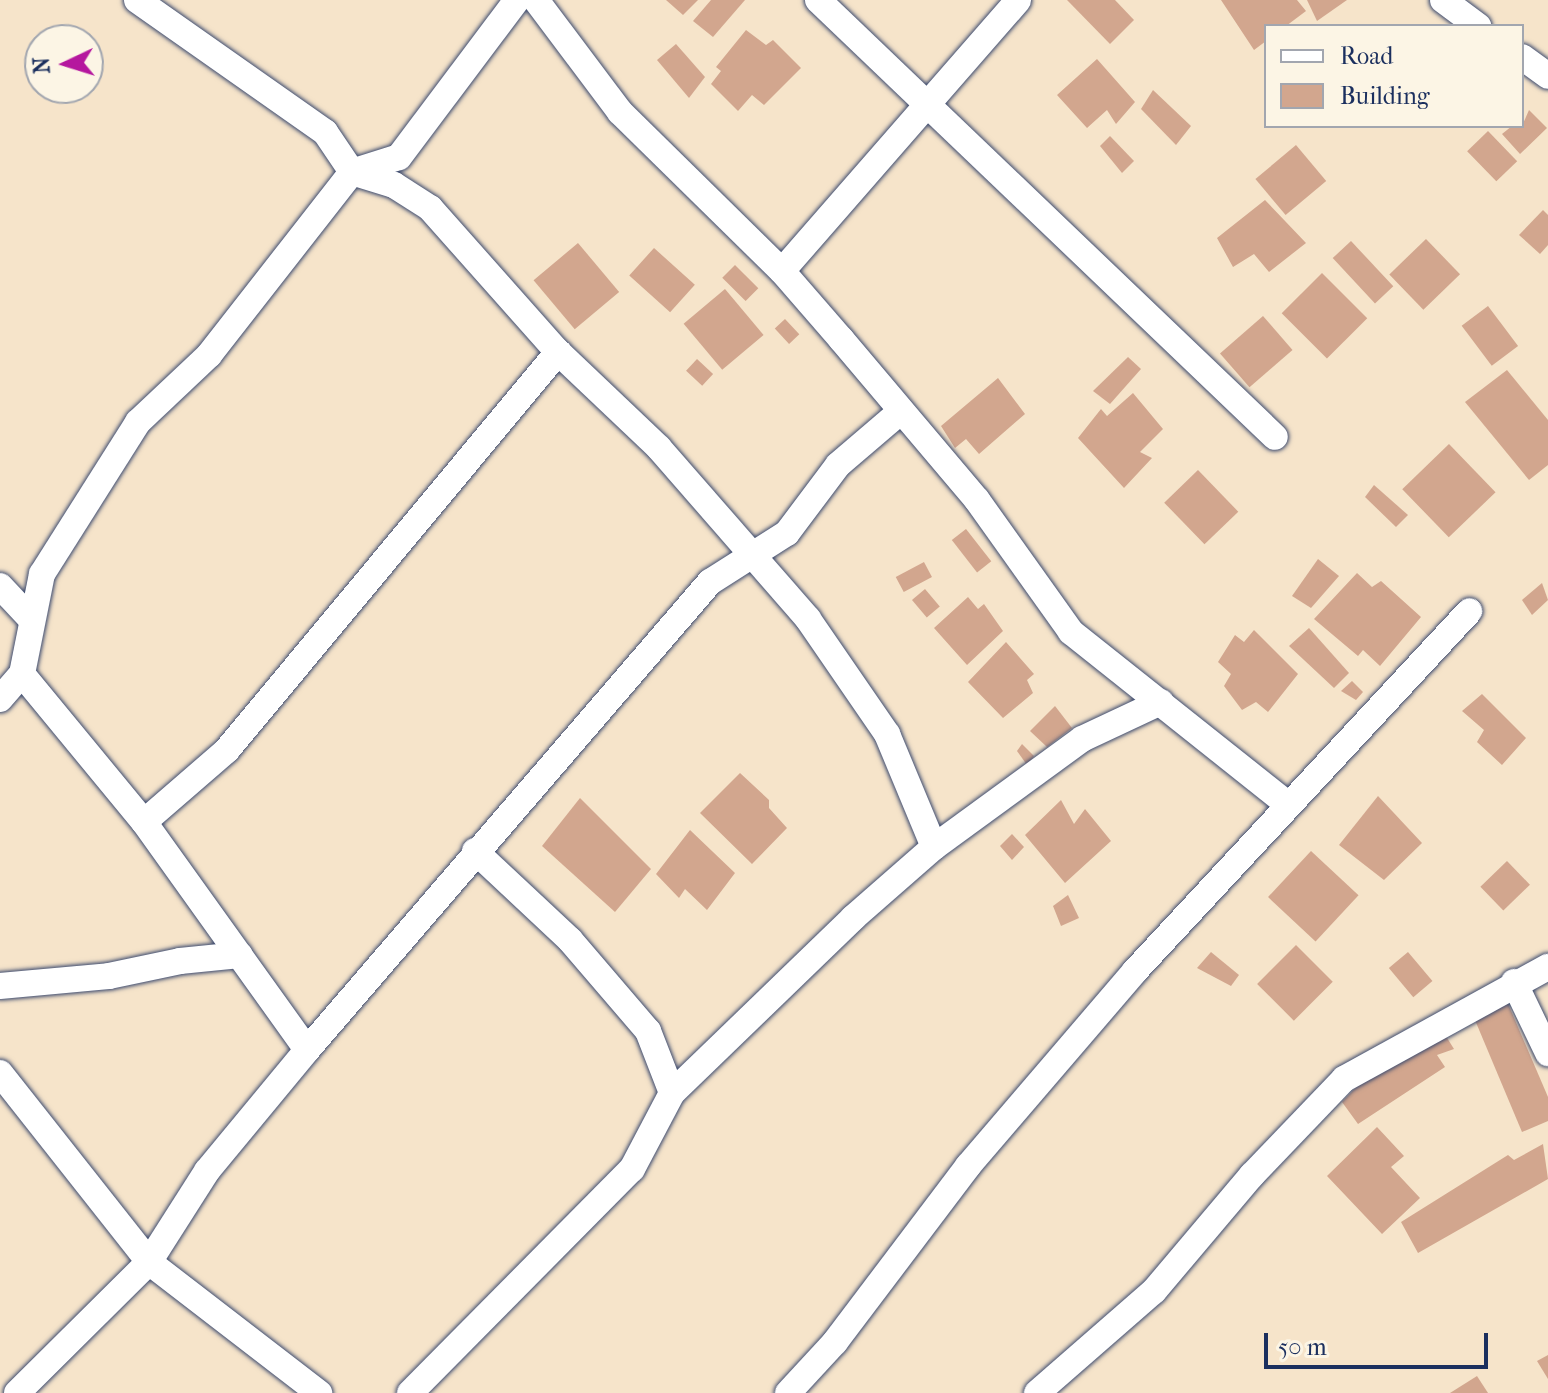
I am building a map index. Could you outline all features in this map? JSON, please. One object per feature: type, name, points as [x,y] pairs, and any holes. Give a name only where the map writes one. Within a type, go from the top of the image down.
[{"type":"street","points":[[137,0],[325,132],[352,172],[394,185],[430,208],[558,352],[659,448],[808,619],[887,734],[934,847]]},
{"type":"street","points":[[0,699],[22,674],[30,618],[42,574],[138,422],[209,355],[352,172],[399,157],[517,0]]},
{"type":"street","points":[[536,0],[620,112],[782,271],[977,500],[1071,632],[1286,803]]},
{"type":"street","points":[[818,0],[1275,437]]},
{"type":"street","points":[[782,271],[928,108],[1018,0]]},
{"type":"street","points":[[1443,0],[1475,24]]},
{"type":"street","points":[[1524,58],[1548,76]]},
{"type":"street","points":[[144,822],[227,750],[558,352]]},
{"type":"street","points":[[17,1393],[149,1262],[207,1171],[475,851],[710,582],[749,553],[787,533],[838,465],[901,411]]},
{"type":"street","points":[[0,586],[30,618]]},
{"type":"street","points":[[788,1393],[835,1342],[968,1166],[1286,803],[1469,611]]},
{"type":"street","points":[[22,674],[144,822],[307,1050]]},
{"type":"street","points":[[410,1393],[632,1169],[672,1093],[853,918],[934,847],[1082,739],[1161,702]]},
{"type":"street","points":[[475,851],[570,940],[648,1031],[672,1093]]},
{"type":"street","points":[[0,986],[109,976],[180,961],[240,955]]},
{"type":"street","points":[[1037,1393],[1154,1291],[1252,1175],[1344,1079],[1514,982],[1548,967]]},
{"type":"street","points":[[1514,982],[1548,1053]]},
{"type":"street","points":[[0,1073],[149,1262],[319,1393]]},
{"type":"building","points":[[666,0],[698,0],[683,15]]},
{"type":"building","points":[[711,0],[745,0],[713,37],[693,21]]},
{"type":"building","points":[[1067,0],[1115,0],[1134,20],[1110,44]]},
{"type":"building","points":[[1221,0],[1297,0],[1306,11],[1289,24],[1264,24],[1264,42],[1254,50]]},
{"type":"building","points":[[1307,0],[1347,0],[1317,21]]},
{"type":"building","points":[[746,30],[766,45],[773,40],[801,68],[764,105],[752,95],[738,111],[711,84],[721,71],[716,67]]},
{"type":"building","points":[[676,44],[705,77],[689,98],[657,60]]},
{"type":"building","points":[[1097,59],[1135,102],[1116,124],[1107,110],[1087,128],[1057,95]]},
{"type":"building","points":[[1153,90],[1191,126],[1176,145],[1141,109]]},
{"type":"building","points":[[1529,110],[1547,128],[1520,154],[1502,134],[1510,128],[1524,128]]},
{"type":"building","points":[[1488,131],[1517,161],[1496,181],[1467,151]]},
{"type":"building","points":[[1110,136],[1134,161],[1122,173],[1100,146]]},
{"type":"building","points":[[1296,145],[1326,181],[1286,215],[1255,179]]},
{"type":"building","points":[[1265,200],[1306,243],[1269,272],[1254,254],[1233,267],[1217,238]]},
{"type":"building","points":[[1543,210],[1548,215],[1548,245],[1540,254],[1519,235]]},
{"type":"building","points":[[1426,239],[1460,274],[1423,310],[1389,274]]},
{"type":"building","points":[[1351,241],[1393,286],[1375,303],[1333,258]]},
{"type":"building","points":[[578,243],[619,292],[575,329],[534,280]]},
{"type":"building","points":[[654,248],[695,285],[670,312],[629,275]]},
{"type":"building","points":[[735,265],[758,288],[746,301],[722,278]]},
{"type":"building","points":[[1322,273],[1367,318],[1327,359],[1282,313]]},
{"type":"building","points":[[725,289],[764,335],[722,370],[684,324]]},
{"type":"building","points":[[1488,306],[1518,346],[1492,366],[1462,326]]},
{"type":"building","points":[[1263,316],[1293,350],[1250,387],[1220,353]]},
{"type":"building","points":[[785,319],[799,334],[789,344],[775,329]]},
{"type":"building","points":[[1128,357],[1141,369],[1110,404],[1093,391]]},
{"type":"building","points":[[697,359],[713,374],[702,386],[686,371]]},
{"type":"building","points":[[1507,370],[1548,420],[1548,465],[1529,480],[1465,402]]},
{"type":"building","points":[[998,378],[1025,414],[979,454],[966,439],[955,448],[941,426]]},
{"type":"building","points":[[1133,393],[1163,429],[1140,452],[1152,458],[1124,488],[1078,438],[1101,409],[1107,416]]},
{"type":"building","points":[[1449,444],[1496,492],[1449,537],[1402,489]]},
{"type":"building","points":[[1198,470],[1238,512],[1204,544],[1164,503]]},
{"type":"building","points":[[1374,485],[1408,515],[1396,527],[1365,497]]},
{"type":"building","points":[[966,529],[991,561],[977,572],[952,540]]},
{"type":"building","points":[[1318,559],[1339,576],[1311,608],[1292,596]]},
{"type":"building","points":[[924,562],[932,577],[904,592],[896,577]]},
{"type":"building","points":[[1357,573],[1372,587],[1381,581],[1421,617],[1380,666],[1363,650],[1358,656],[1314,619]]},
{"type":"building","points":[[1542,583],[1548,600],[1532,615],[1522,600]]},
{"type":"building","points":[[925,589],[940,607],[927,618],[912,600]]},
{"type":"building","points":[[968,597],[978,609],[984,604],[1003,631],[967,665],[934,628]]},
{"type":"building","points":[[1309,628],[1349,673],[1334,688],[1289,646]]},
{"type":"building","points":[[1254,630],[1298,674],[1268,712],[1256,702],[1242,710],[1224,686],[1231,674],[1218,662],[1235,635],[1244,642]]},
{"type":"building","points":[[1006,642],[1034,674],[1027,680],[1033,693],[1003,718],[968,682]]},
{"type":"building","points":[[1352,681],[1363,692],[1356,700],[1341,691]]},
{"type":"building","points":[[1482,694],[1526,738],[1502,765],[1477,742],[1484,730],[1462,711]]},
{"type":"building","points":[[1055,706],[1072,728],[1047,747],[1030,731]]},
{"type":"building","points":[[1022,744],[1034,756],[1027,765],[1017,751]]},
{"type":"building","points":[[740,773],[769,800],[769,808],[787,828],[752,864],[700,813]]},
{"type":"building","points":[[1378,796],[1422,843],[1384,880],[1339,845]]},
{"type":"building","points":[[580,798],[651,869],[615,912],[542,846]]},
{"type":"building","points":[[1061,800],[1074,824],[1085,809],[1111,841],[1065,883],[1025,835]]},
{"type":"building","points":[[690,830],[735,873],[707,910],[685,889],[679,898],[656,874]]},
{"type":"building","points":[[1012,834],[1024,847],[1012,860],[1000,846]]},
{"type":"building","points":[[1311,851],[1359,895],[1316,941],[1268,897]]},
{"type":"building","points":[[1507,861],[1530,885],[1503,910],[1480,887]]},
{"type":"building","points":[[1068,895],[1079,918],[1061,926],[1053,906]]},
{"type":"building","points":[[1296,945],[1333,982],[1294,1021],[1257,984]]},
{"type":"building","points":[[1211,952],[1239,975],[1231,986],[1197,968]]},
{"type":"building","points":[[1408,952],[1432,981],[1413,997],[1389,968]]},
{"type":"building","points":[[1506,999],[1548,1097],[1548,1121],[1522,1132],[1472,1013]]},
{"type":"building","points":[[1444,1033],[1454,1049],[1437,1055],[1445,1067],[1358,1124],[1342,1102],[1369,1074]]},
{"type":"building","points":[[1377,1127],[1404,1156],[1391,1167],[1420,1198],[1382,1234],[1327,1176]]},
{"type":"building","points":[[1543,1144],[1548,1179],[1418,1253],[1401,1222],[1508,1155],[1514,1160]]},
{"type":"building","points":[[1548,1355],[1548,1379],[1537,1361]]},
{"type":"building","points":[[1477,1376],[1488,1393],[1450,1393]]}]
